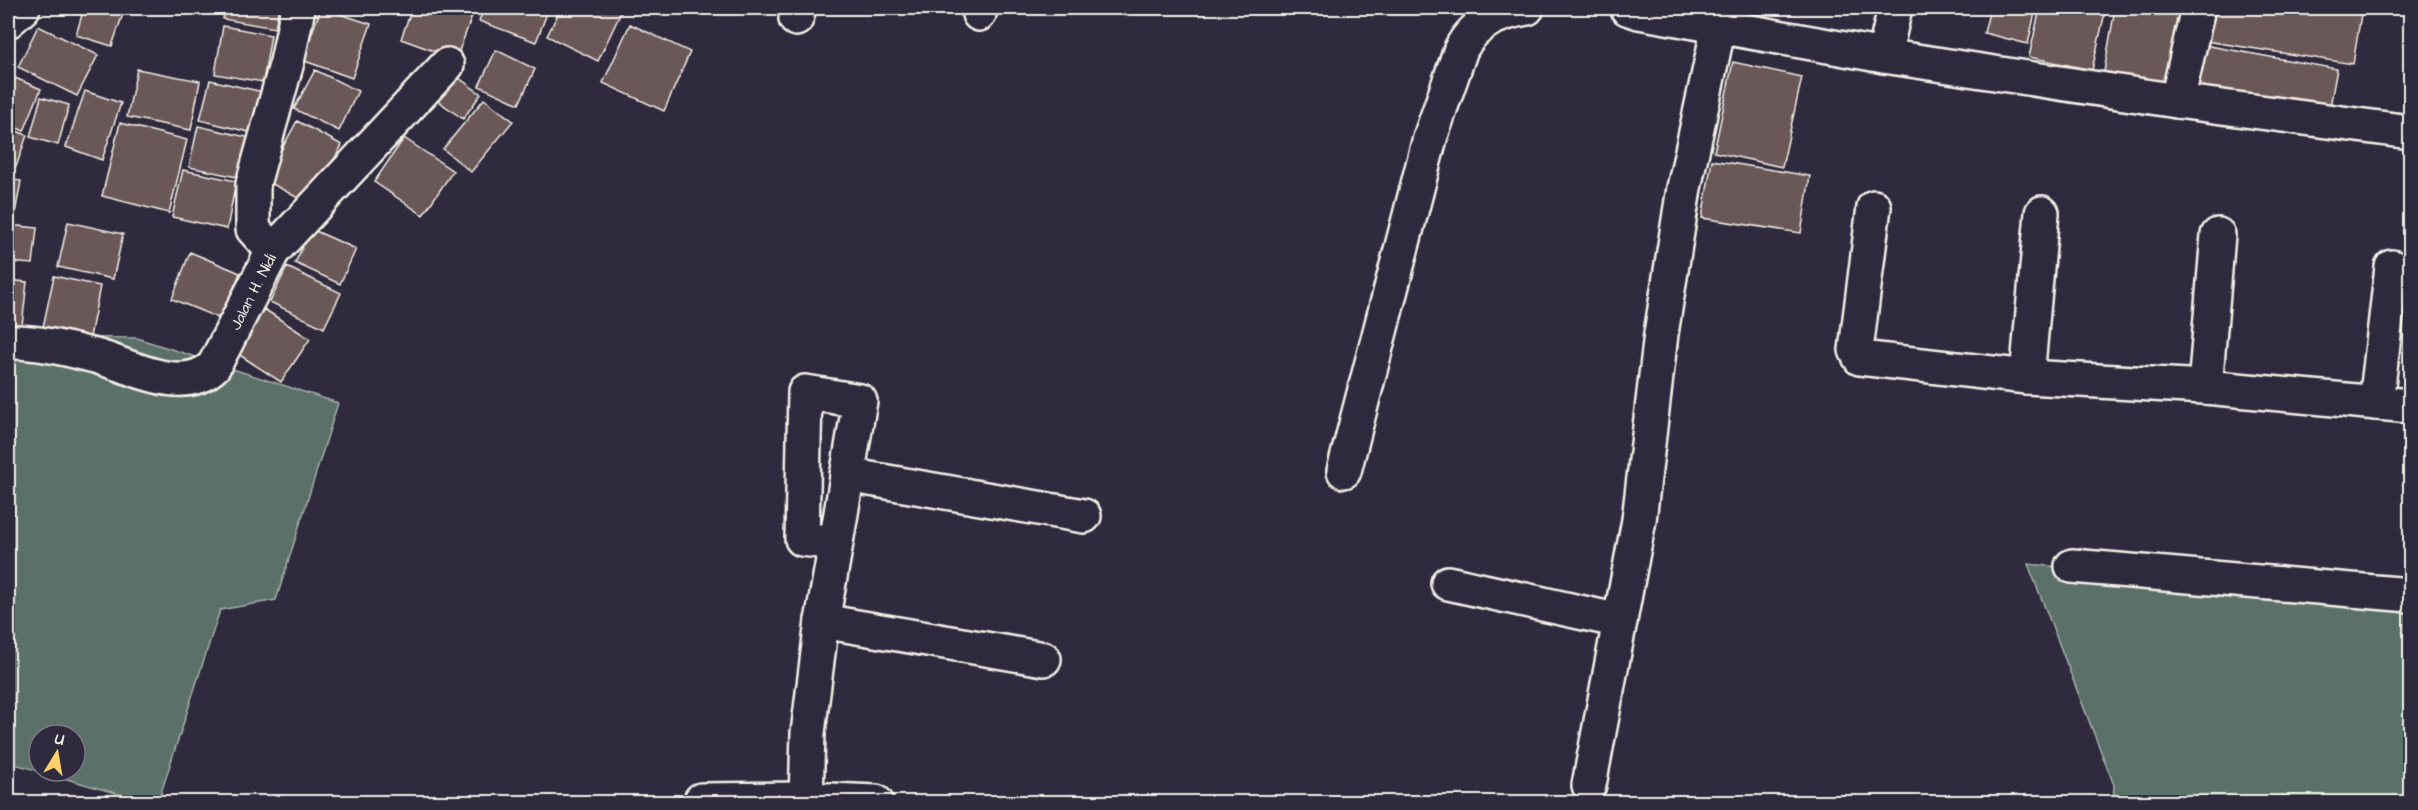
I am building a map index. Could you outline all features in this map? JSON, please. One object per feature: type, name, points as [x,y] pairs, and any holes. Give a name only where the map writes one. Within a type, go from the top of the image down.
[{"type":"street","points":[[8,21],[23,8]]},
{"type":"street","points":[[273,251],[253,229],[253,184],[298,8]]},
{"type":"street","points":[[1344,471],[1430,138],[1461,49],[1471,33],[1485,22],[1496,16],[1527,8]]},
{"type":"street","points":[[1627,8],[1884,56],[2177,101],[2410,132]]},
{"type":"street","points":[[1884,56],[1895,8]]},
{"type":"street","points":[[2177,101],[2198,8]]},
{"type":"street","points":[[1589,785],[1639,520],[1661,333],[1684,188],[1719,26]]},
{"type":"street","name":"Jalan H. Nidi","points":[[8,342],[35,344],[92,355],[163,378],[193,378],[206,374],[213,366],[273,251],[447,65]]},
{"type":"street","points":[[1874,207],[1856,350],[1860,358],[2027,377],[2205,387],[2410,406]]},
{"type":"street","points":[[2027,377],[2042,213]]},
{"type":"street","points":[[2205,387],[2218,235]]},
{"type":"street","points":[[2376,403],[2392,267]]},
{"type":"street","points":[[806,799],[808,733],[822,621],[836,543],[860,401],[805,392],[802,539],[836,543]]},
{"type":"street","points":[[847,475],[1084,516]]},
{"type":"street","points":[[2072,566],[2410,595]]},
{"type":"street","points":[[1448,583],[1620,621]]},
{"type":"street","points":[[822,621],[1044,658]]},
{"type":"street","points":[[701,801],[806,799],[876,802]]},
{"type":"green space","points":[[8,337],[137,338],[338,403],[276,600],[220,610],[158,802],[146,802],[80,783],[87,783],[87,723],[27,723],[27,768],[8,762]]},
{"type":"green space","points":[[2028,564],[2410,601],[2410,802],[2113,802],[2114,785]]},
{"type":"building","points":[[84,8],[125,8],[112,46],[76,35]]},
{"type":"building","points":[[225,8],[279,8],[275,28],[223,19]]},
{"type":"building","points":[[321,8],[371,24],[352,78],[302,60]]},
{"type":"building","points":[[412,8],[475,8],[456,59],[401,39]]},
{"type":"building","points":[[484,8],[549,8],[536,42],[479,21]]},
{"type":"building","points":[[561,8],[623,8],[598,61],[547,36]]},
{"type":"building","points":[[1990,8],[2036,8],[2028,44],[1984,33]]},
{"type":"building","points":[[2040,8],[2106,8],[2092,70],[2029,57]]},
{"type":"building","points":[[2115,8],[2190,8],[2177,85],[2104,72]]},
{"type":"building","points":[[2211,8],[2362,8],[2353,64],[2206,41]]},
{"type":"building","points":[[630,24],[690,52],[664,111],[603,83]]},
{"type":"building","points":[[38,26],[98,55],[77,96],[18,67]]},
{"type":"building","points":[[223,26],[271,35],[263,82],[215,74]]},
{"type":"building","points":[[2193,43],[2337,69],[2329,112],[2186,86]]},
{"type":"building","points":[[496,50],[535,69],[519,104],[479,86]]},
{"type":"building","points":[[1733,62],[1802,77],[1782,167],[1714,152]]},
{"type":"building","points":[[137,69],[200,81],[191,130],[127,117]]},
{"type":"building","points":[[315,70],[358,91],[339,131],[294,109]]},
{"type":"building","points":[[452,73],[481,94],[463,119],[434,98]]},
{"type":"building","points":[[8,75],[41,89],[24,131],[8,124]]},
{"type":"building","points":[[210,80],[263,92],[253,133],[200,120]]},
{"type":"building","points":[[85,91],[121,103],[102,160],[66,147]]},
{"type":"building","points":[[41,97],[69,105],[58,145],[30,137]]},
{"type":"building","points":[[484,99],[513,121],[471,172],[443,149]]},
{"type":"building","points":[[297,121],[342,145],[309,204],[265,180]]},
{"type":"building","points":[[120,123],[187,140],[169,213],[102,196]]},
{"type":"building","points":[[198,126],[251,138],[242,178],[189,167]]},
{"type":"building","points":[[8,128],[27,135],[16,167],[8,164]]},
{"type":"building","points":[[404,138],[453,171],[423,215],[374,182]]},
{"type":"building","points":[[1712,160],[1810,176],[1801,233],[1702,218]]},
{"type":"building","points":[[183,170],[236,181],[227,229],[172,217]]},
{"type":"building","points":[[8,179],[21,181],[14,219],[8,218]]},
{"type":"building","points":[[68,222],[123,234],[113,279],[58,267]]},
{"type":"building","points":[[8,225],[37,228],[33,264],[8,262]]},
{"type":"building","points":[[311,229],[356,249],[340,284],[295,263]]},
{"type":"building","points":[[190,252],[240,273],[221,319],[172,299]]},
{"type":"building","points":[[287,267],[341,293],[324,328],[270,302]]},
{"type":"building","points":[[54,276],[100,286],[89,342],[42,332]]},
{"type":"building","points":[[8,280],[27,282],[21,334],[8,333]]},
{"type":"building","points":[[264,309],[310,339],[281,382],[235,352]]}]
